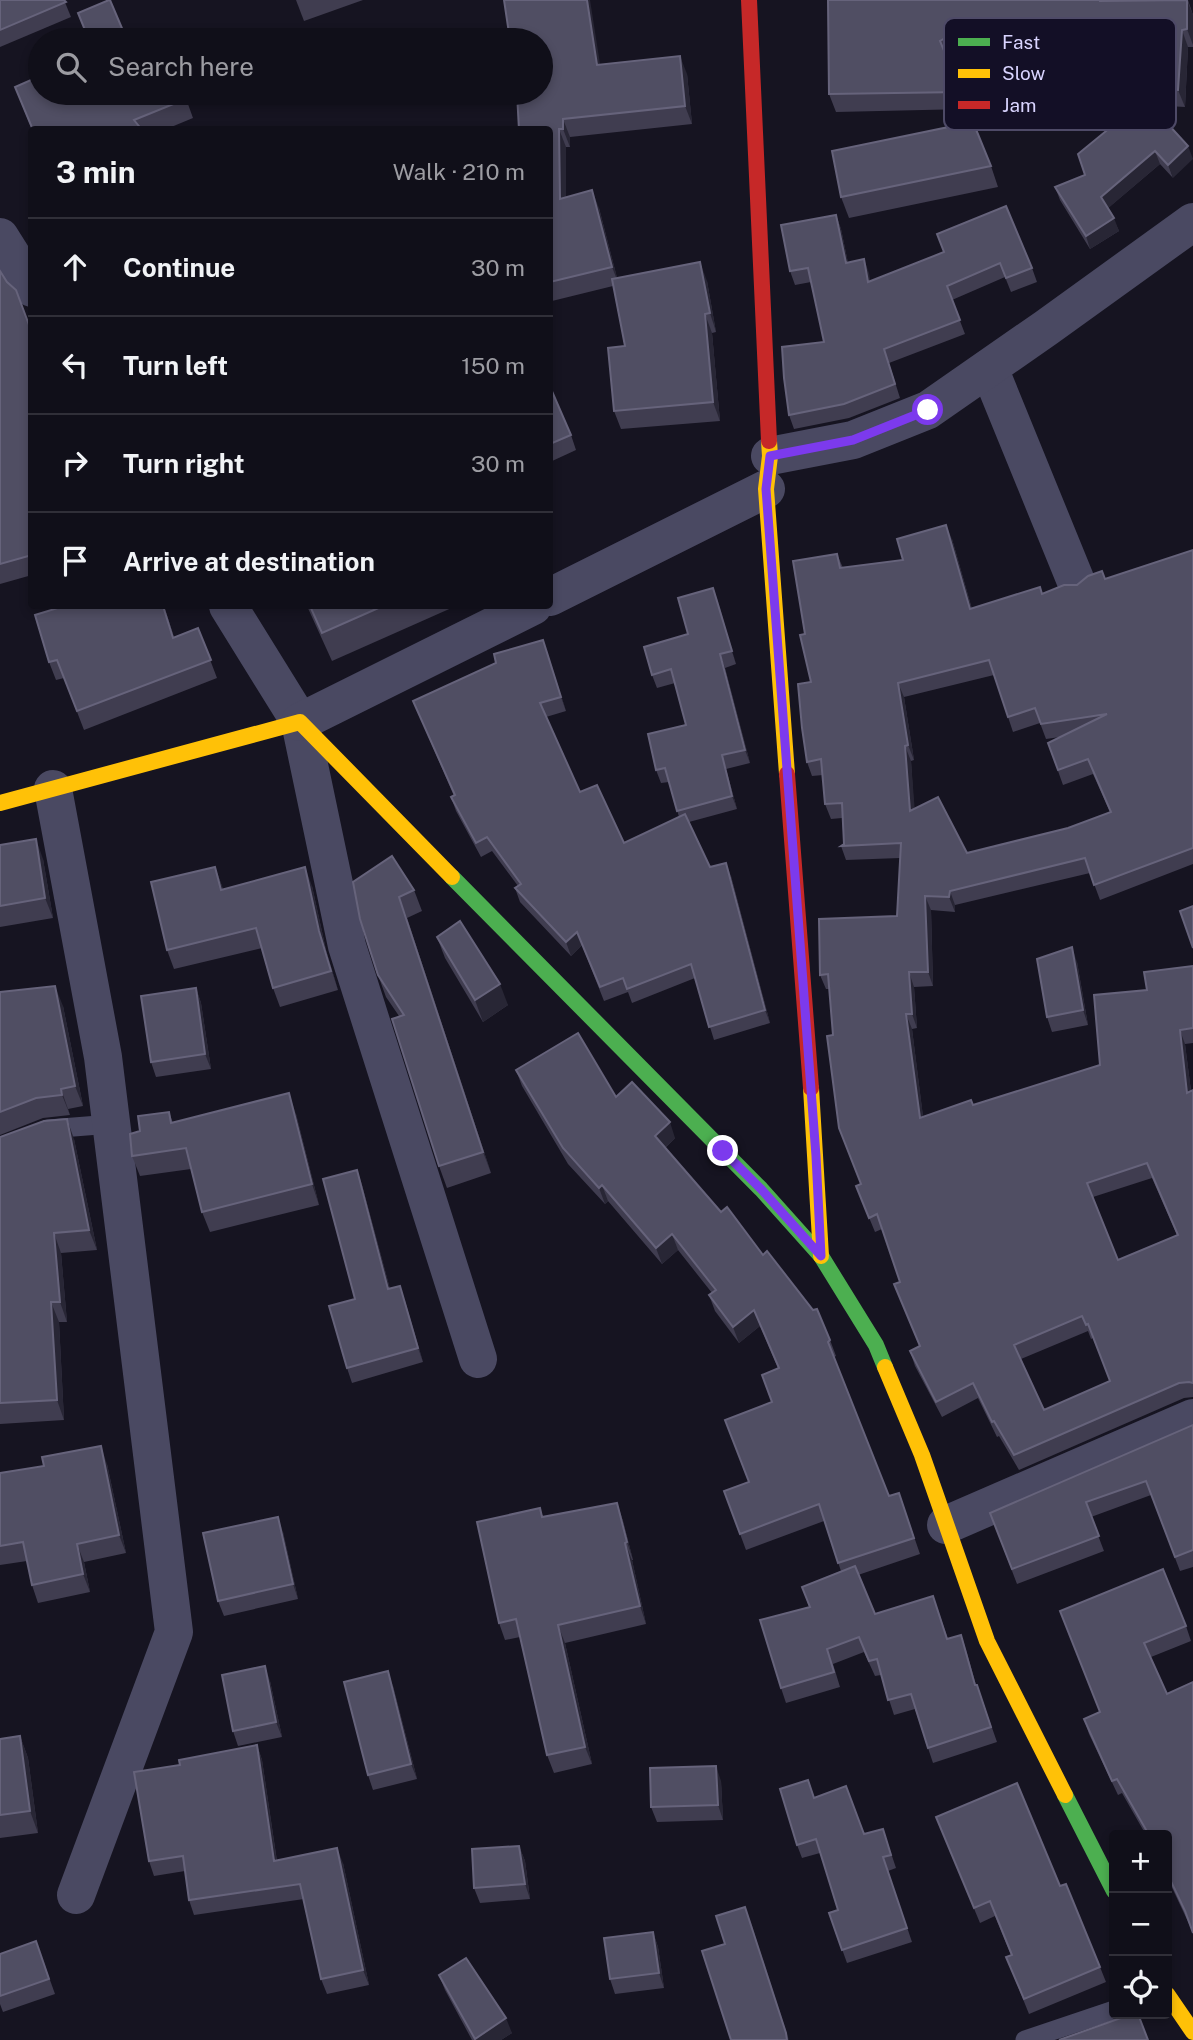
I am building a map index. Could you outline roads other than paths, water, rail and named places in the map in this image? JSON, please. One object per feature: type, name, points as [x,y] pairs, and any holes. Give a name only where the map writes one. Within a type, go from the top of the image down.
[{"type":"main road","points":[[749,0],[768,472],[821,1256]]},
{"type":"main road","points":[[0,803],[300,722],[761,1189],[821,1256],[876,1345],[922,1455],[987,1641],[1109,1881]]},
{"type":"main road","points":[[1172,2001],[1193,2032]]},
{"type":"street","points":[[553,595],[768,472],[928,410],[1192,225]]},
{"type":"street","points":[[0,237],[28,282]]},
{"type":"street","points":[[989,368],[1075,579]]},
{"type":"street","points":[[230,609],[300,722],[347,946],[478,1360]]},
{"type":"street","points":[[300,722],[527,609]]},
{"type":"street","points":[[53,789],[103,1058],[174,1632],[76,1895]]},
{"type":"street","points":[[946,1525],[1193,1418]]},
{"type":"lane","points":[[0,1148],[48,1129],[112,1124]]},
{"type":"lane","points":[[1025,2040],[1109,2012]]}]
